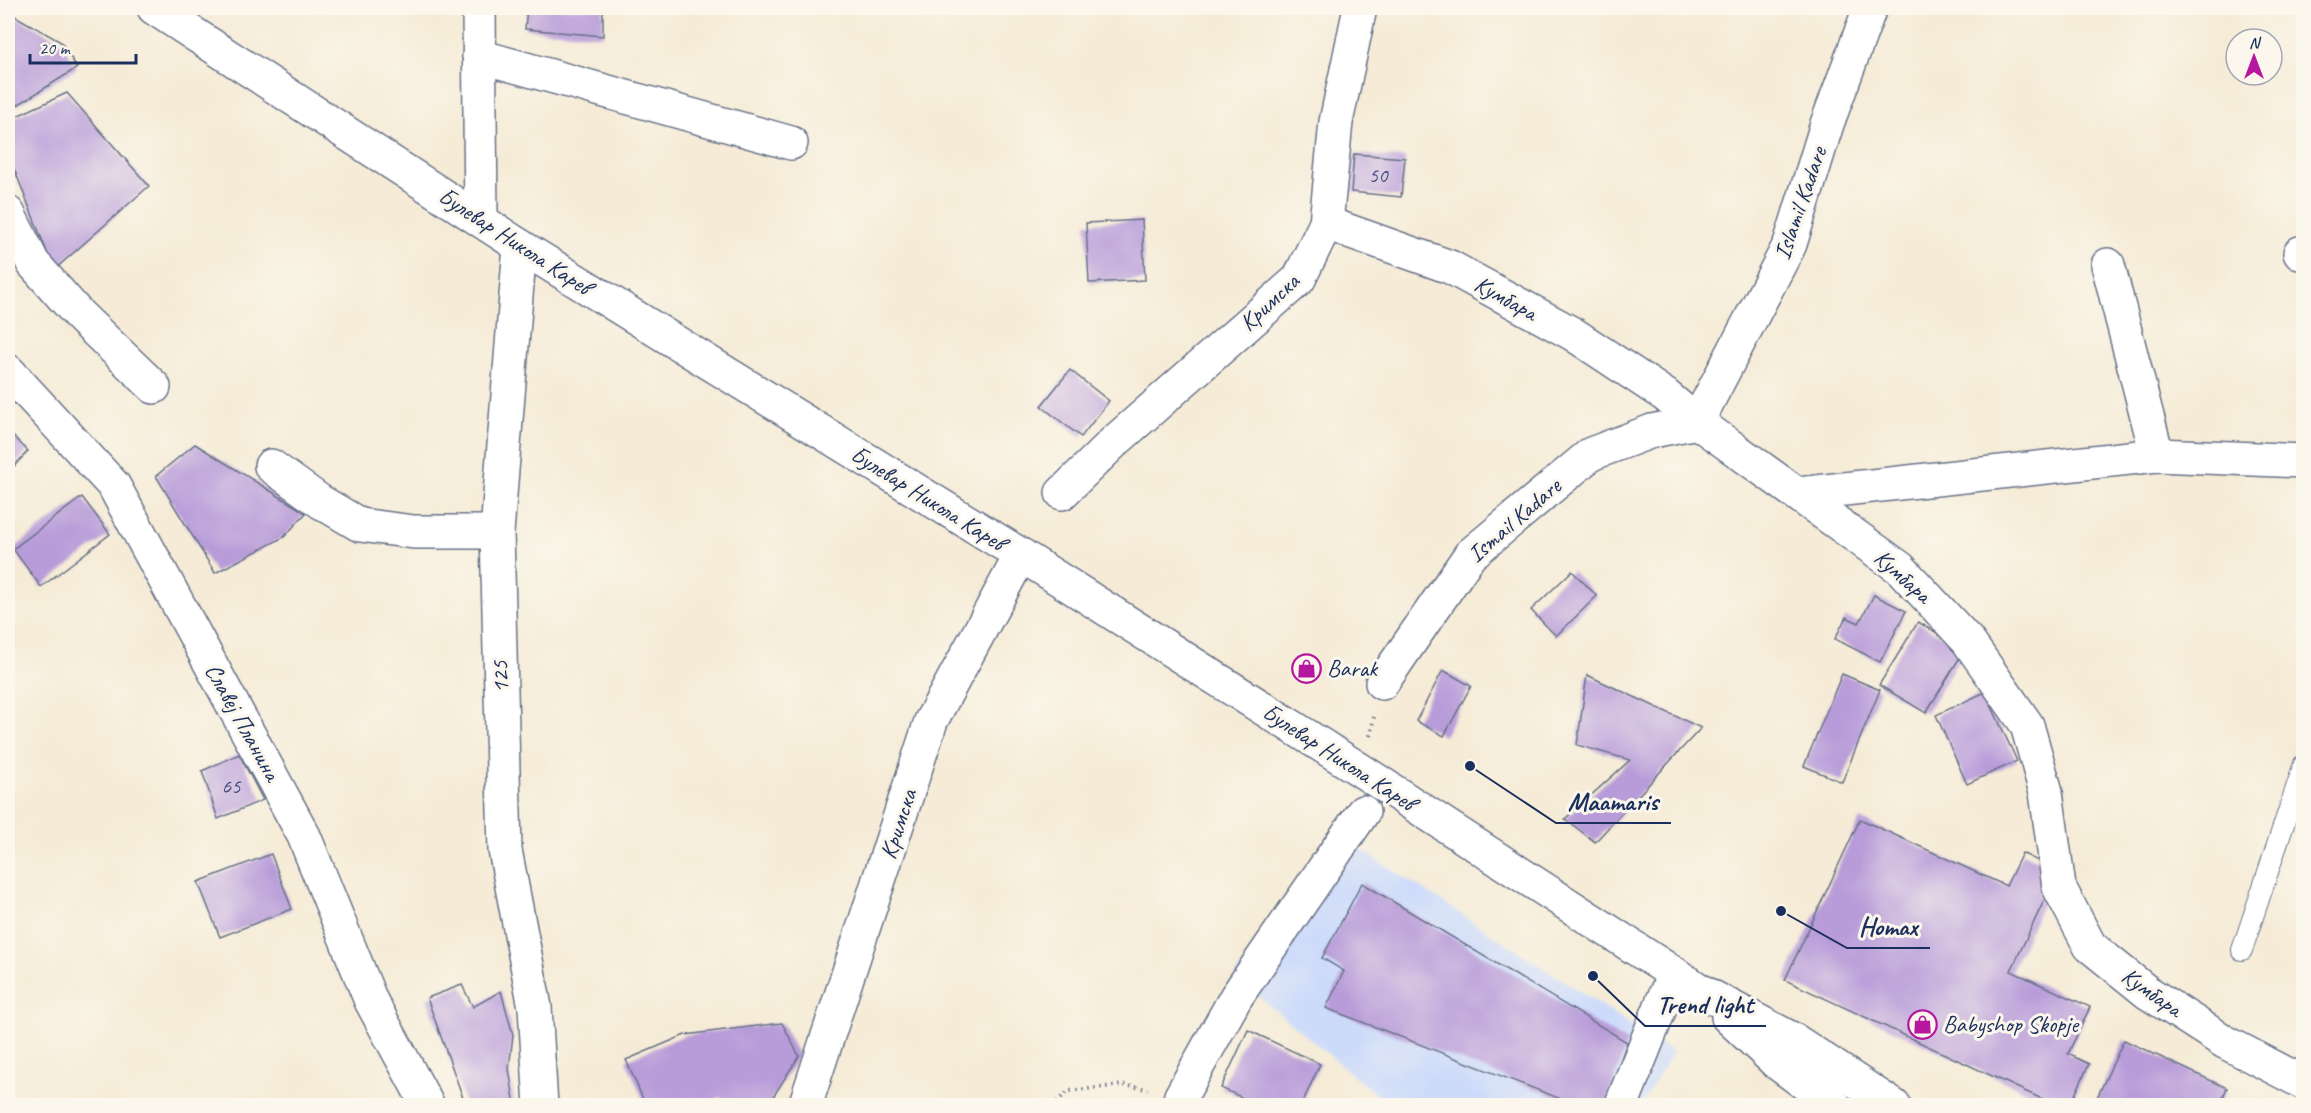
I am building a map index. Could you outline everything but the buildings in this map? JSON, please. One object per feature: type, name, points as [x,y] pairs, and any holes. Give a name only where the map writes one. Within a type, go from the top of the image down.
[{"type":"street","name":"Булевар Никола Карев","points":[[154,8],[520,246],[1021,555],[1362,771],[1687,982],[1794,1040],[1894,1106]]},
{"type":"street","points":[[479,8],[481,220]]},
{"type":"street","name":"Кримска","points":[[1062,493],[1113,443],[1299,279],[1326,223],[1336,122],[1360,8]]},
{"type":"street","name":"Islamil Kadare","points":[[1697,423],[1790,244],[1827,124],[1870,8]]},
{"type":"street","points":[[479,56],[791,143]]},
{"type":"street","points":[[8,213],[33,262],[79,315],[154,387]]},
{"type":"street","name":"Кумбара","points":[[1326,223],[1450,267],[1573,334],[1665,395],[1697,423],[1900,568],[1968,640],[2027,725],[2046,792],[2059,887],[2090,946],[2147,992],[2215,1035],[2304,1083]]},
{"type":"street","name":"125","points":[[520,246],[497,532],[505,850],[535,1007],[541,1106]]},
{"type":"street","points":[[2108,265],[2157,455]]},
{"type":"street","name":"Славеј Планина","points":[[8,371],[114,486],[304,836],[371,1001],[428,1106]]},
{"type":"street","name":"Ismail Kadare","points":[[1382,683],[1470,555],[1591,454],[1652,431],[1697,423]]},
{"type":"street","points":[[1798,494],[2157,455],[2304,461]]},
{"type":"street","points":[[271,466],[321,502],[360,525],[414,532],[497,532]]},
{"type":"street","name":"Кримска","points":[[805,1106],[931,720],[1021,555]]},
{"type":"street","points":[[1179,1101],[1236,997],[1363,812]]},
{"type":"street","name":"Булевар Никола Карев","points":[[1687,982],[1776,1062],[1835,1106]]},
{"type":"street","points":[[1621,1106],[1687,982]]},
{"type":"lane","points":[[2242,950],[2304,764]]},
{"type":"path","points":[[1362,771],[1382,683]]},
{"type":"path","points":[[1052,1106],[1069,1091],[1123,1085],[1179,1101]]},
{"type":"shaded area","points":[[1336,833],[1673,1052],[1641,1105],[1389,1105],[1234,976]]},
{"type":"place","name":"Barak","points":[[1306,668]]},
{"type":"place","name":"Maamaris","points":[[1470,766]]},
{"type":"place","name":"Homax","points":[[1781,911]]},
{"type":"place","name":"Trend light","points":[[1593,976]]},
{"type":"place","name":"Babyshop Skopje","points":[[1922,1024]]}]
